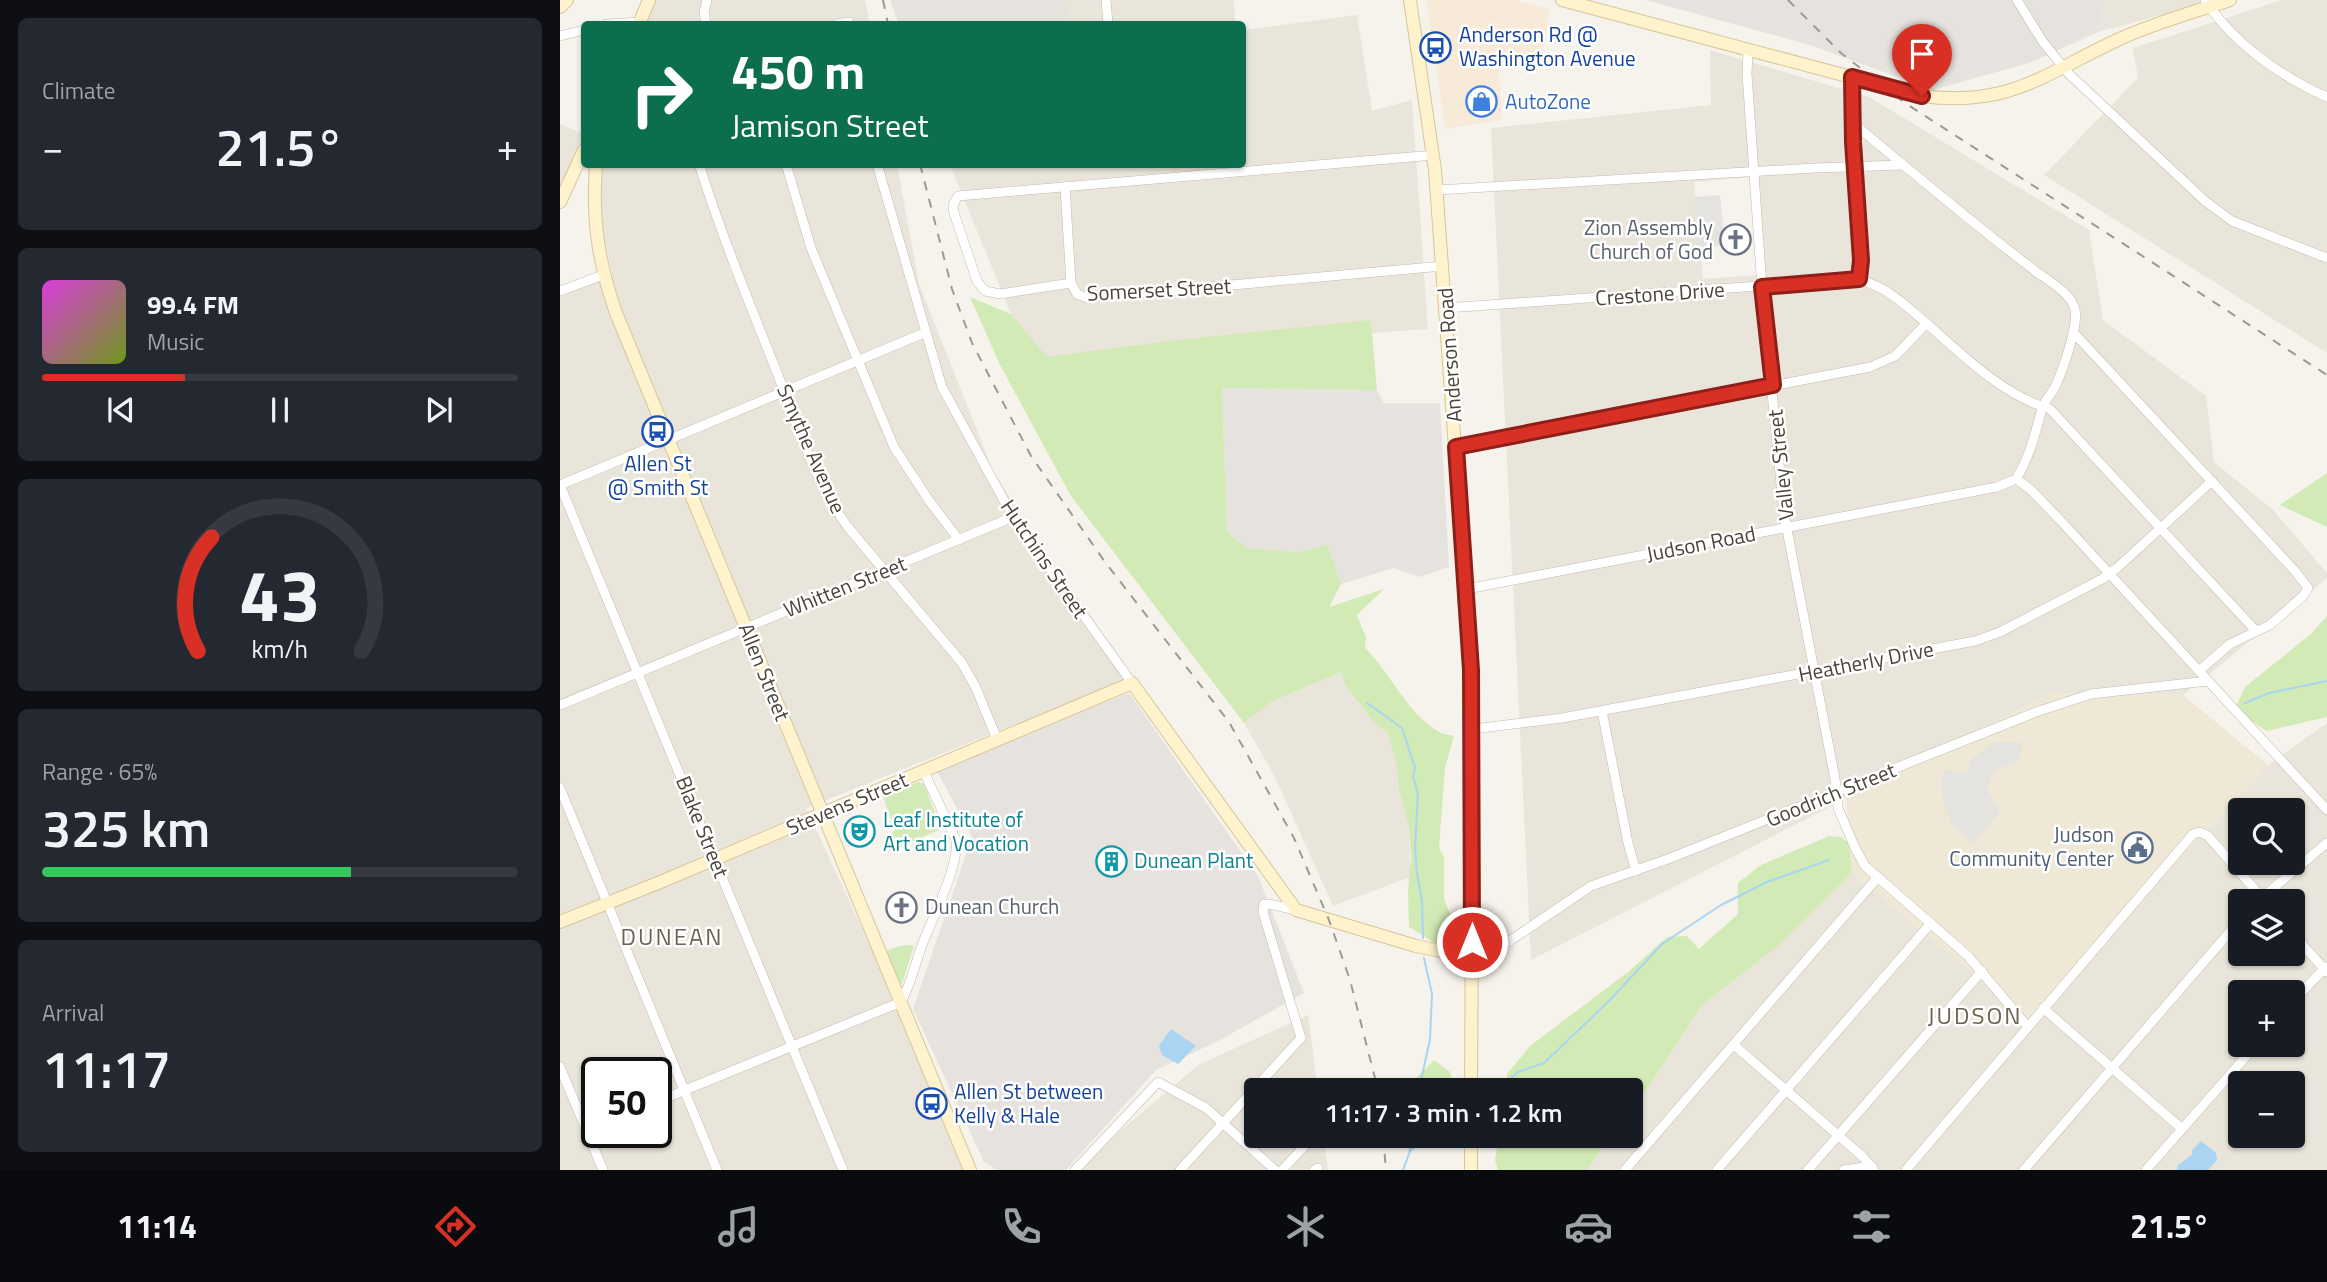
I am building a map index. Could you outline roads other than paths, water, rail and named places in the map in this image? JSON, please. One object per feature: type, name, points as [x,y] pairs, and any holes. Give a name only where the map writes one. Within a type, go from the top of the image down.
[{"type":"street","points":[[560,7],[567,0]]},
{"type":"street","points":[[640,21],[649,0]]},
{"type":"street","points":[[706,21],[704,12],[707,0]]},
{"type":"street","points":[[1106,0],[1108,21]]},
{"type":"street","name":"Anderson Road","points":[[1410,0],[1434,155],[1466,589],[1473,729],[1471,1078]]},
{"type":"street","points":[[1562,0],[1922,96],[1964,99],[2015,90],[2125,37],[2207,3],[2230,0]]},
{"type":"street","points":[[2017,0],[2043,42],[2094,99],[2218,212],[2249,228],[2327,258]]},
{"type":"street","points":[[2207,3],[2225,27],[2275,68],[2327,97]]},
{"type":"street","points":[[560,36],[581,31]]},
{"type":"street","name":"Valley Street","points":[[1748,50],[1747,74],[1762,287],[1787,527],[1838,808],[1855,849],[1868,870],[1931,923],[1982,971],[2028,1027]]},
{"type":"street","points":[[1852,77],[1861,260],[1859,279]]},
{"type":"street","points":[[1853,123],[1901,165],[2065,295],[2075,310],[2073,332],[2055,386],[2042,406],[2035,434],[2017,479],[2030,489],[2200,670],[2327,810]]},
{"type":"street","points":[[1071,283],[1065,187],[1434,155]]},
{"type":"street","points":[[560,202],[581,156]]},
{"type":"street","points":[[1437,190],[1901,165]]},
{"type":"street","name":"Allen Street","points":[[596,168],[596,232],[603,275],[970,1170]]},
{"type":"street","name":"Smythe Avenue","points":[[700,168],[725,240],[784,391],[831,502],[847,526],[962,663],[998,740]]},
{"type":"street","points":[[787,168],[811,248],[894,447],[959,540]]},
{"type":"street","name":"Hutchins Street","points":[[878,168],[924,333],[942,387],[1013,517],[1296,910]]},
{"type":"street","name":"Somerset Street","points":[[1065,187],[958,197],[953,205],[954,213],[977,281],[985,291],[1000,294],[1071,283],[1077,294],[1087,298],[1443,266]]},
{"type":"street","points":[[560,291],[603,275]]},
{"type":"street","name":"Crestone Drive","points":[[1446,308],[1859,279],[1888,291],[1989,376],[2030,401],[2050,408],[2256,631]]},
{"type":"street","points":[[1456,447],[1881,364],[1900,352],[1927,323]]},
{"type":"street","points":[[2073,332],[2308,588],[2303,596],[2270,625],[2230,644],[2200,670]]},
{"type":"street","points":[[560,485],[924,333]]},
{"type":"street","name":"Judson Road","points":[[1466,589],[1997,487],[2017,479]]},
{"type":"street","name":"Heatherly Drive","points":[[1473,729],[1602,711],[1985,638],[2037,614],[2109,574],[2212,481]]},
{"type":"street","name":"Blake Street","points":[[560,485],[843,1170]]},
{"type":"street","name":"Whitten Street","points":[[560,705],[1013,517]]},
{"type":"street","name":"Goodrich Street","points":[[1472,957],[1484,956],[1511,940],[1591,886],[1636,871],[2071,700],[2109,692],[2208,681]]},
{"type":"street","name":"Stevens Street","points":[[560,922],[1132,683]]},
{"type":"street","points":[[1602,711],[1636,871]]},
{"type":"street","points":[[672,1096],[901,1002],[952,869],[957,846],[924,772]]},
{"type":"street","points":[[560,788],[717,1170]]},
{"type":"street","points":[[1906,1170],[2190,838],[2200,832],[2208,836],[2252,889]]},
{"type":"street","points":[[2274,889],[2327,843]]},
{"type":"street","points":[[1625,1170],[1878,877]]},
{"type":"street","points":[[1180,1170],[1301,1038],[1263,917],[1265,904],[1296,910],[1416,946],[1472,957]]},
{"type":"street","points":[[1717,1170],[1931,923]]},
{"type":"street","points":[[2024,1170],[2228,934]]},
{"type":"street","points":[[2305,947],[2326,969],[2305,989]]},
{"type":"street","points":[[1808,1170],[1982,971]]},
{"type":"street","points":[[2043,1008],[2182,1129]]},
{"type":"street","points":[[1734,1045],[1873,1168]]},
{"type":"street","points":[[2146,1170],[2245,1057]]},
{"type":"street","points":[[560,1067],[581,1108]]},
{"type":"street","points":[[1075,1170],[1158,1082],[1199,1103],[1275,1170]]},
{"type":"street","points":[[597,1148],[603,1170]]},
{"type":"street","points":[[1282,1170],[1303,1148]]},
{"type":"street","points":[[1471,1148],[1471,1170]]},
{"type":"street","points":[[1844,1170],[1873,1168]]},
{"type":"water","points":[[1171,1029],[1196,1046],[1178,1064],[1162,1055],[1159,1046]]},
{"type":"water","points":[[2201,1141],[2216,1153],[2217,1160],[2208,1170],[2177,1170],[2178,1165],[2192,1155],[2192,1150]]},
{"type":"waterway","points":[[2245,703],[2269,693],[2327,681]]},
{"type":"waterway","points":[[1367,703],[1402,728],[1415,768],[1413,776],[1418,794],[1415,848],[1422,902],[1423,938]]},
{"type":"waterway","points":[[1511,1078],[1518,1072],[1544,1063],[1607,1003],[1662,944],[1721,905],[1767,882],[1829,860]]},
{"type":"waterway","points":[[1422,1078],[1430,1039],[1432,994],[1424,958]]},
{"type":"waterway","points":[[1403,1170],[1414,1148]]},
{"type":"railway","points":[[883,0],[887,21]]},
{"type":"railway","points":[[1788,0],[1841,53],[1905,103],[2327,375]]},
{"type":"railway","points":[[921,168],[952,289],[972,343],[1031,456],[1105,562],[1229,722],[1294,838],[1329,920],[1350,980],[1375,1078]]},
{"type":"railway","points":[[1384,1148],[1386,1170]]},
{"type":"place","name":"Anderson Rd @ Washington Avenue","points":[[1436,47]]},
{"type":"place","name":"AutoZone","points":[[1482,102]]},
{"type":"place","name":"Zion Assembly Church of God","points":[[1736,240]]},
{"type":"place","name":"Allen St @ Smith St","points":[[658,432]]},
{"type":"place","name":"Leaf Institute of Art and Vocation","points":[[860,832]]},
{"type":"place","name":"Judson Community Center","points":[[2137,847]]},
{"type":"place","name":"Dunean Plant","points":[[1111,861]]},
{"type":"place","name":"Dunean Church","points":[[902,907]]},
{"type":"place","name":"Allen St between Kelly & Hale","points":[[931,1104]]},
{"type":"district","name":"DUNEAN","points":[[672,937]]},
{"type":"district","name":"JUDSON","points":[[1975,1016]]}]
